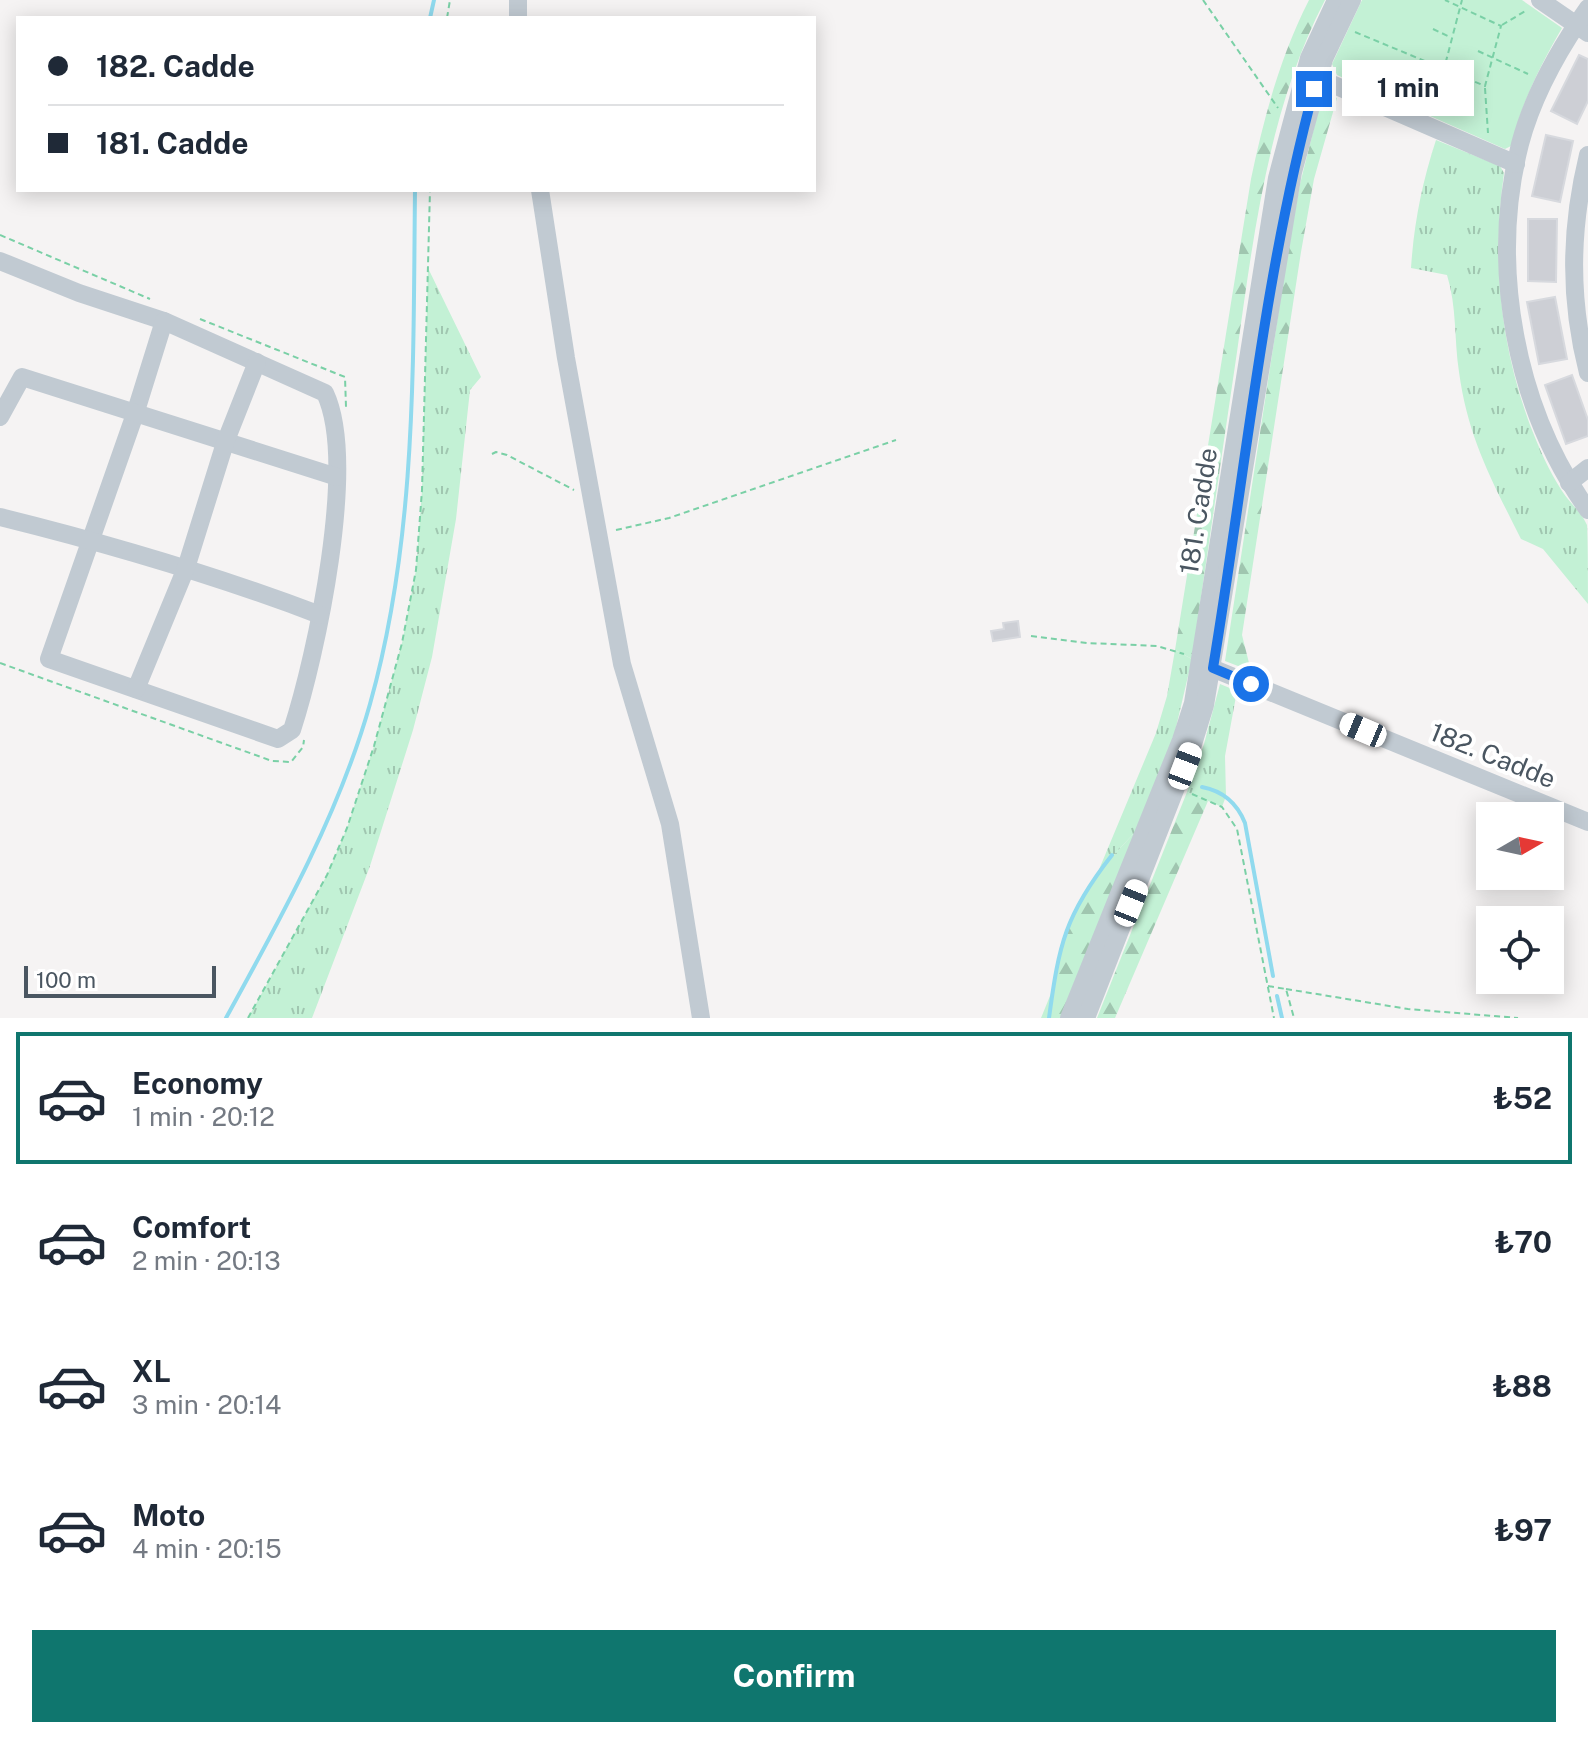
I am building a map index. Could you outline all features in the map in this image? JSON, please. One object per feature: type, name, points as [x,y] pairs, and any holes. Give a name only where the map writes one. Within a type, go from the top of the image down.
[{"type":"street","name":"181. Cadde","points":[[1086,1018],[1177,787],[1205,705],[1207,666],[1274,194],[1309,58],[1336,0]]},
{"type":"street","name":"181. Cadde","points":[[1069,1018],[1181,740],[1207,666],[1293,172],[1318,78],[1352,0]]},
{"type":"street","points":[[1536,3],[1582,29]]},
{"type":"street","points":[[1588,8],[1582,29],[1539,92],[1516,164],[1507,237],[1515,328],[1528,388],[1555,459],[1588,510]]},
{"type":"street","points":[[1318,78],[1516,164]]},
{"type":"street","points":[[1588,155],[1577,205],[1573,268],[1575,309],[1588,373]]},
{"type":"street","points":[[540,192],[566,358],[630,696],[670,824],[701,1018]]},
{"type":"street","points":[[0,261],[79,293],[164,321],[325,393],[333,411],[336,510],[320,615],[292,730],[278,739],[49,659],[135,414],[164,321]]},
{"type":"street","points":[[136,689],[186,568],[225,443],[257,362]]},
{"type":"street","points":[[0,417],[22,377],[337,477]]},
{"type":"street","points":[[1569,483],[1588,468]]},
{"type":"street","points":[[0,517],[89,539],[231,581],[320,615]]},
{"type":"street","name":"182. Cadde","points":[[1207,666],[1588,822]]},
{"type":"path","points":[[1203,0],[1290,124]]},
{"type":"path","points":[[1445,0],[1501,26]]},
{"type":"path","points":[[1431,117],[1462,0]]},
{"type":"path","points":[[1488,142],[1485,86],[1501,26],[1536,3]]},
{"type":"path","points":[[1347,29],[1485,86]]},
{"type":"path","points":[[1433,29],[1451,37]]},
{"type":"path","points":[[1478,51],[1534,77]]},
{"type":"path","points":[[248,1018],[327,875],[347,828],[402,643],[416,570],[422,490],[430,192]]},
{"type":"path","points":[[0,235],[156,301]]},
{"type":"path","points":[[200,319],[345,377],[346,416]]},
{"type":"path","points":[[600,533],[669,518],[896,440]]},
{"type":"path","points":[[492,454],[507,455],[593,499]]},
{"type":"path","points":[[1031,636],[1087,643],[1157,646],[1180,652],[1207,666]]},
{"type":"path","points":[[0,663],[272,761],[291,762],[303,747],[306,733]]},
{"type":"path","points":[[1177,787],[1222,807],[1233,820],[1240,841],[1274,1018]]},
{"type":"path","points":[[1267,986],[1408,1009],[1518,1018]]},
{"type":"path","points":[[1286,989],[1294,1018]]},
{"type":"green space","points":[[1309,0],[1325,0],[1290,84],[1266,172],[1192,659],[1175,650],[1251,179],[1274,88]]},
{"type":"green space","points":[[1362,0],[1522,0],[1562,28],[1532,85],[1511,146],[1505,149],[1337,75],[1332,64]]},
{"type":"green space","points":[[1331,95],[1337,98],[1314,179],[1301,252],[1242,635],[1251,671],[1225,661],[1300,184],[1321,100]]},
{"type":"green space","points":[[1436,140],[1500,166],[1504,173],[1499,269],[1505,332],[1520,394],[1537,442],[1557,483],[1587,525],[1588,604],[1543,549],[1521,539],[1482,458],[1468,418],[1447,275],[1411,268],[1419,203]]},
{"type":"green space","points":[[428,268],[481,377],[470,390],[456,519],[432,657],[413,730],[370,866],[312,1018],[248,1018],[327,875],[347,828],[374,746],[402,643],[416,570],[422,490]]},
{"type":"green space","points":[[1175,650],[1192,659],[1174,736],[1136,831],[1098,872],[1156,733],[1167,696]]},
{"type":"green space","points":[[1220,684],[1237,691],[1225,756],[1226,796],[1222,807],[1187,792]]},
{"type":"green space","points":[[1187,792],[1208,801],[1115,1018],[1097,1018]]},
{"type":"green space","points":[[1136,831],[1060,1018],[1041,1018],[1052,991],[1060,947],[1075,909],[1098,872]]},
{"type":"building","points":[[1579,55],[1588,59],[1588,101],[1577,124],[1551,111]]},
{"type":"building","points":[[1546,135],[1573,141],[1560,202],[1532,196]]},
{"type":"building","points":[[1528,219],[1557,219],[1556,282],[1528,281]]},
{"type":"building","points":[[1555,297],[1567,359],[1539,364],[1527,302]]},
{"type":"building","points":[[1572,375],[1588,420],[1588,436],[1566,444],[1545,385]]},
{"type":"building","points":[[1018,621],[1020,637],[993,641],[991,631],[1004,629],[1003,623]]},
{"type":"waterway","points":[[430,16],[434,0]]},
{"type":"waterway","points":[[226,1018],[288,904],[342,785],[370,704],[385,641],[397,577],[409,449],[415,192]]},
{"type":"waterway","points":[[1202,787],[1228,799],[1245,823],[1273,976]]},
{"type":"waterway","points":[[1049,1018],[1056,970],[1067,931],[1084,895],[1112,855]]},
{"type":"waterway","points":[[1277,996],[1282,1018]]},
{"type":"route","points":[[1251,684],[1213,668],[1277,259],[1293,172],[1314,89]]}]
